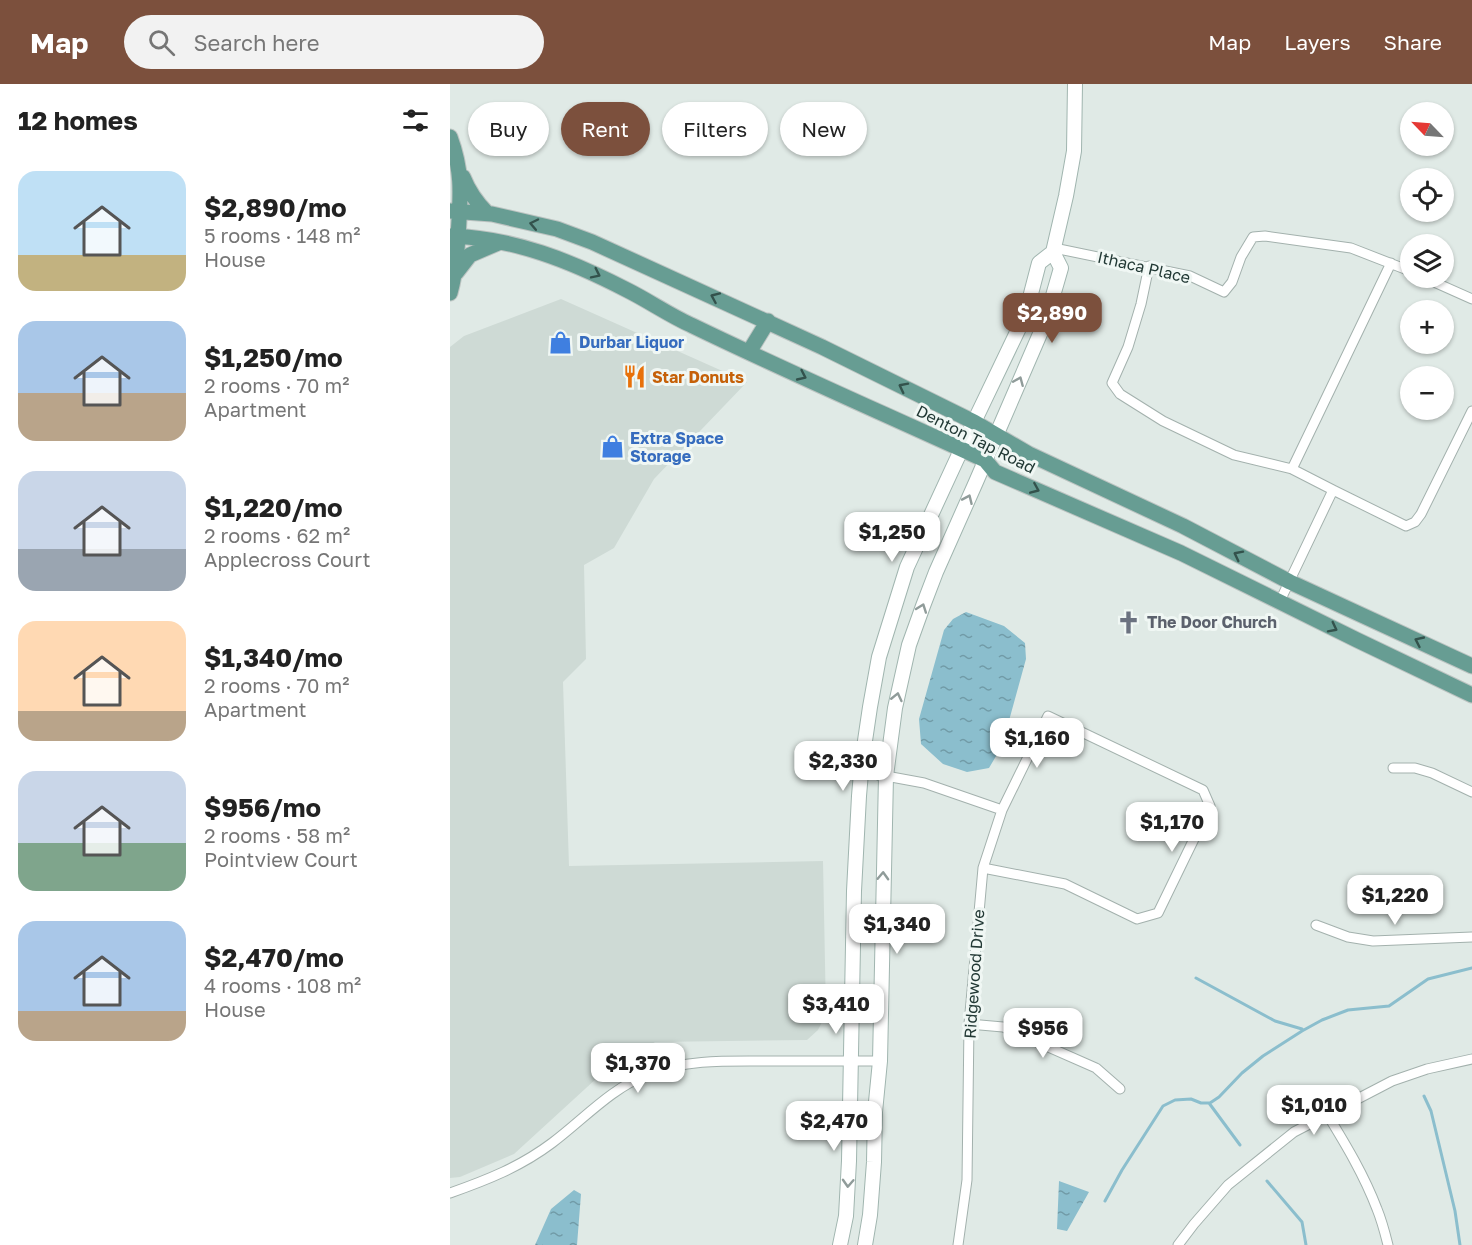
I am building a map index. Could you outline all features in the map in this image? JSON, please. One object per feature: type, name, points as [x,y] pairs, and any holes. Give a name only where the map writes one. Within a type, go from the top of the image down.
[{"type":"main road","points":[[865,1245],[872,1194],[875,1112],[880,1061],[886,776],[895,708],[909,645],[936,572],[1046,320],[1062,268],[1054,250],[1074,151],[1075,84]]},
{"type":"main road","points":[[450,137],[456,152],[461,181],[455,211],[456,273],[450,293]]},
{"type":"main road","points":[[458,166],[469,192],[487,213]]},
{"type":"main road","name":"Denton Tap Road","points":[[455,211],[487,213],[557,229],[592,242],[822,347],[974,422],[1029,454],[1184,526],[1290,582],[1472,666]]},
{"type":"main road","name":"Denton Tap Road","points":[[454,236],[501,242],[546,253],[576,264],[688,324],[985,460],[995,472],[1181,553],[1472,695]]},
{"type":"main road","points":[[456,273],[470,255],[501,242]]},
{"type":"main road","points":[[840,1245],[846,1216],[852,1061],[854,891],[862,761],[879,657],[908,567],[1020,326],[1039,263],[1054,250]]},
{"type":"main road","points":[[749,352],[768,321]]},
{"type":"main road","points":[[862,761],[886,776]]},
{"type":"street","name":"Ithaca Place","points":[[1054,250],[1149,266],[1191,276],[1224,292],[1232,282],[1241,257],[1253,237],[1265,236],[1351,248],[1400,266]]},
{"type":"street","points":[[1292,469],[1391,262]]},
{"type":"street","points":[[1149,266],[1128,347],[1112,383],[1120,394],[1163,421],[1234,455],[1292,469],[1406,526],[1415,522],[1421,514],[1472,411]]},
{"type":"street","points":[[1448,288],[1472,298]]},
{"type":"street","points":[[1280,601],[1333,490]]},
{"type":"street","name":"Ridgewood Drive","points":[[958,1245],[967,1180],[969,1024],[983,868],[1002,810],[1048,716],[1203,790],[1210,806],[1158,913],[1137,919],[1065,884],[983,868]]},
{"type":"street","points":[[1394,768],[1415,768],[1432,773],[1472,792]]},
{"type":"street","points":[[886,776],[924,783],[1002,810]]},
{"type":"street","points":[[1316,925],[1348,937],[1373,940],[1472,937]]},
{"type":"street","points":[[969,1024],[1003,1027],[1096,1068],[1120,1089]]},
{"type":"street","points":[[1178,1245],[1228,1185],[1294,1132],[1392,1081],[1427,1069],[1472,1059]]},
{"type":"street","points":[[450,1193],[524,1163],[619,1088],[648,1074],[681,1065],[715,1061],[880,1061]]},
{"type":"street","points":[[1327,1114],[1349,1149],[1365,1181],[1378,1211],[1388,1245]]},
{"type":"shaded area","points":[[561,299],[747,382],[654,479],[614,548],[584,565],[586,659],[563,682],[569,866],[823,861],[826,1014],[818,1030],[807,1040],[655,1042],[597,1078],[514,1154],[460,1177],[450,1178],[450,347],[464,336]]},
{"type":"water","points":[[966,612],[1004,626],[1025,643],[1026,659],[1002,746],[989,768],[967,772],[943,764],[921,744],[919,719],[944,630],[953,619]]},
{"type":"water","points":[[1059,1181],[1089,1192],[1067,1231],[1057,1229]]},
{"type":"water","points":[[574,1190],[581,1194],[577,1245],[535,1245],[551,1209]]},
{"type":"waterway","points":[[1105,1201],[1163,1106],[1175,1100],[1191,1099],[1201,1103],[1210,1103],[1263,1056],[1322,1020],[1348,1010],[1389,1006],[1428,979],[1472,968]]},
{"type":"waterway","points":[[1196,978],[1275,1021],[1302,1029]]},
{"type":"waterway","points":[[1424,1096],[1431,1111],[1455,1211],[1460,1245]]},
{"type":"waterway","points":[[1209,1103],[1240,1145]]},
{"type":"waterway","points":[[1267,1181],[1302,1222],[1306,1245]]},
{"type":"place","name":"Durbar Liquor","points":[[561,342]]},
{"type":"place","name":"Star Donuts","points":[[634,377]]},
{"type":"place","name":"Extra Space Storage","points":[[612,447]]},
{"type":"place","name":"The Door Church","points":[[1129,622]]}]
